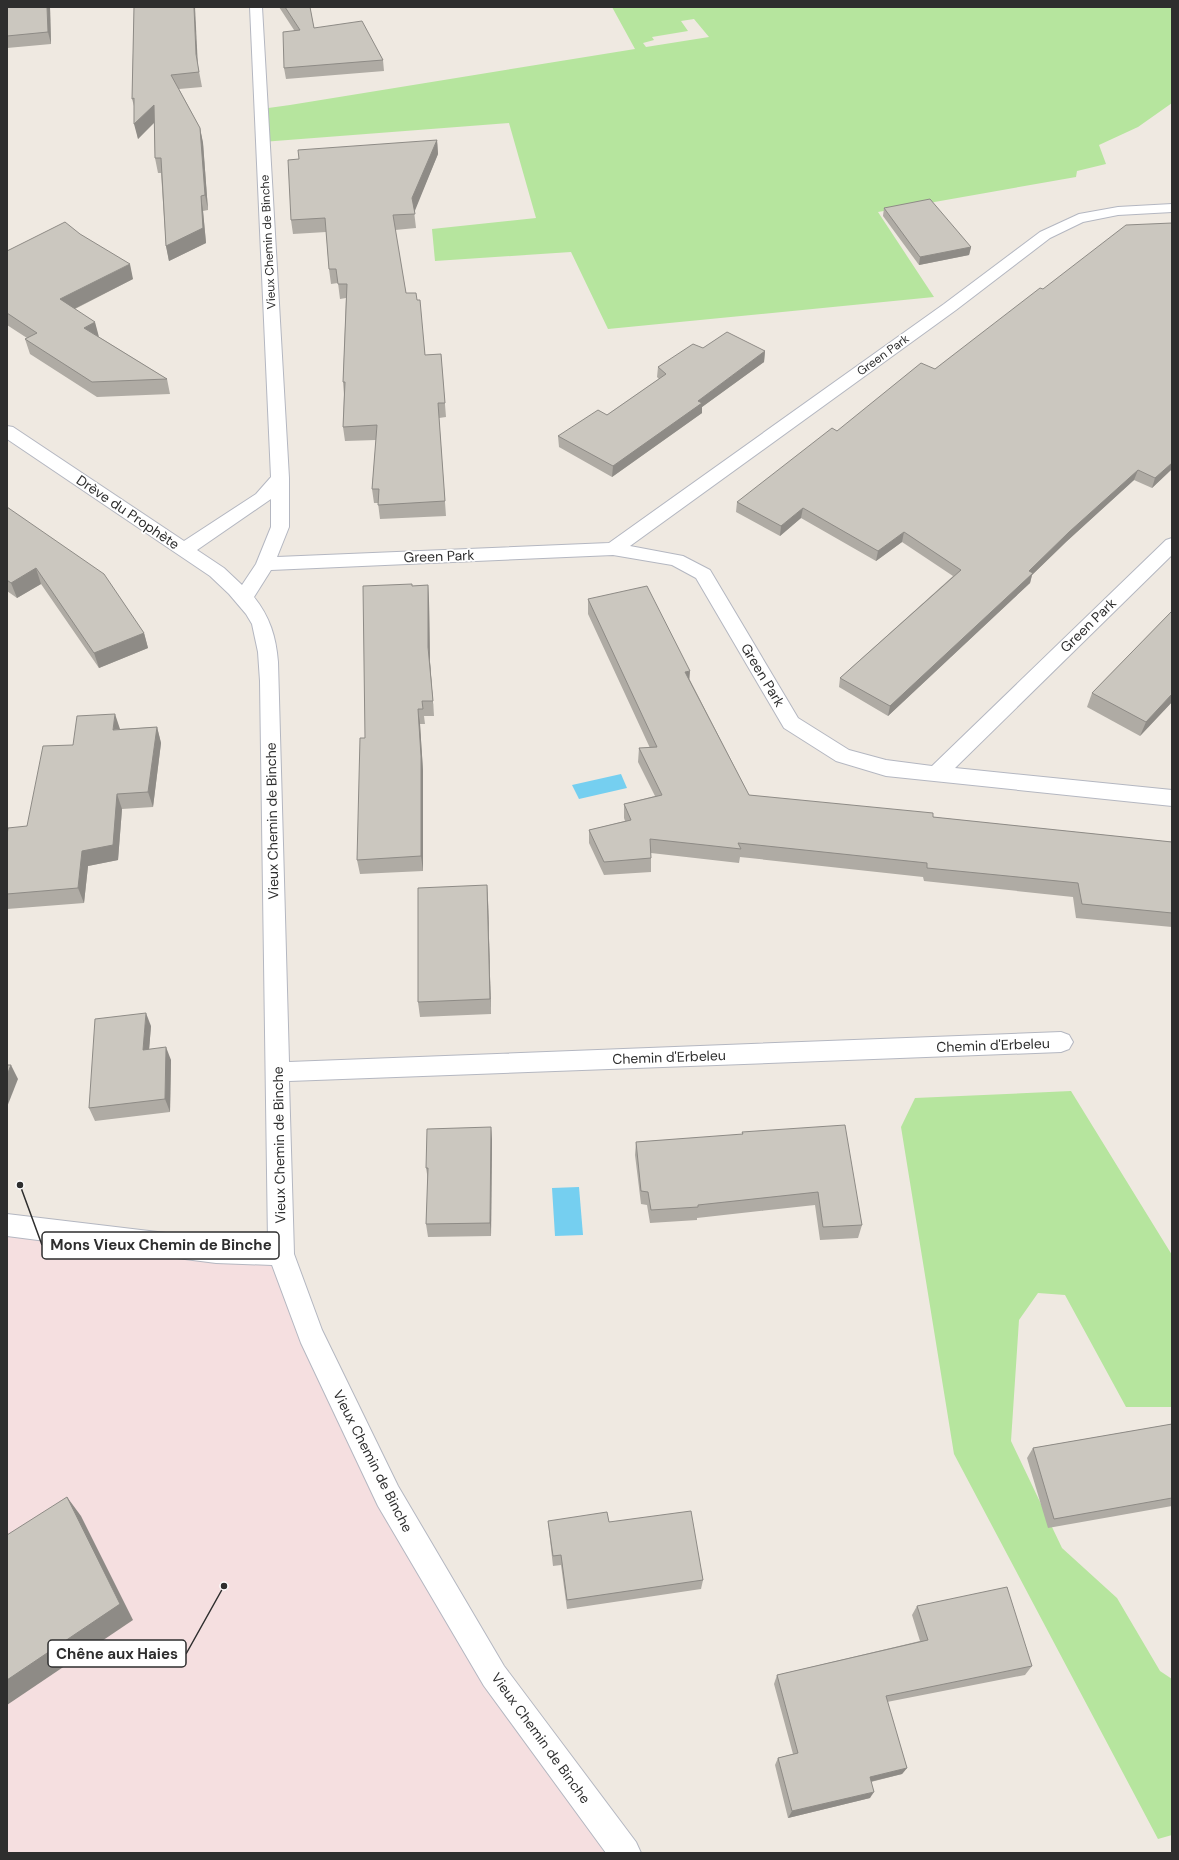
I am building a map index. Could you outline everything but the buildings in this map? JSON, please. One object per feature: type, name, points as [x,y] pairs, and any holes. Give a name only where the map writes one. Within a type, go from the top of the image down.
[{"type":"street","name":"Vieux Chemin de Binche","points":[[256,7],[280,478],[280,527],[265,564],[244,598],[261,623],[268,650],[281,1254],[310,1334],[388,1496],[494,1676],[625,1853]]},
{"type":"street","name":"Green Park","points":[[613,549],[950,307],[1045,235],[1079,218],[1118,211],[1172,208]]},
{"type":"street","name":"Drève du Prophète","points":[[7,431],[217,572],[244,598]]},
{"type":"street","points":[[184,550],[262,498],[280,478]]},
{"type":"street","name":"Green Park","points":[[936,774],[1172,544]]},
{"type":"street","name":"Green Park","points":[[265,564],[613,549],[677,560],[703,574],[791,722],[817,741],[843,756],[886,768],[1172,798]]},
{"type":"street","name":"Chemin d'Erbeleu","points":[[277,1072],[1060,1042]]},
{"type":"street","points":[[7,1225],[216,1251],[281,1254]]},
{"type":"shaded area","points":[[7,1225],[281,1254],[388,1496],[625,1853],[7,1853]]},
{"type":"green space","points":[[612,7],[1172,7],[1172,103],[1138,127],[1099,145],[1106,164],[1077,171],[1076,177],[878,212],[934,297],[608,329],[571,252],[435,261],[432,229],[536,218],[509,123],[262,142],[261,109],[635,49]],"holes":[[[694,19],[709,37],[646,47],[643,43],[654,40],[652,37],[688,31],[681,21]]]},
{"type":"green space","points":[[1071,1091],[1172,1255],[1172,1407],[1126,1407],[1065,1295],[1038,1293],[1019,1320],[1011,1441],[1062,1548],[1117,1598],[1160,1671],[1172,1679],[1172,1835],[1158,1839],[954,1454],[901,1127],[915,1098]]},
{"type":"water","points":[[621,774],[627,788],[579,799],[572,785]]},
{"type":"water","points":[[579,1187],[583,1235],[555,1236],[552,1188]]},
{"type":"place","name":"Mons Vieux Chemin de Binche","points":[[20,1185]]},
{"type":"place","name":"Chêne aux Haies","points":[[224,1586]]}]
